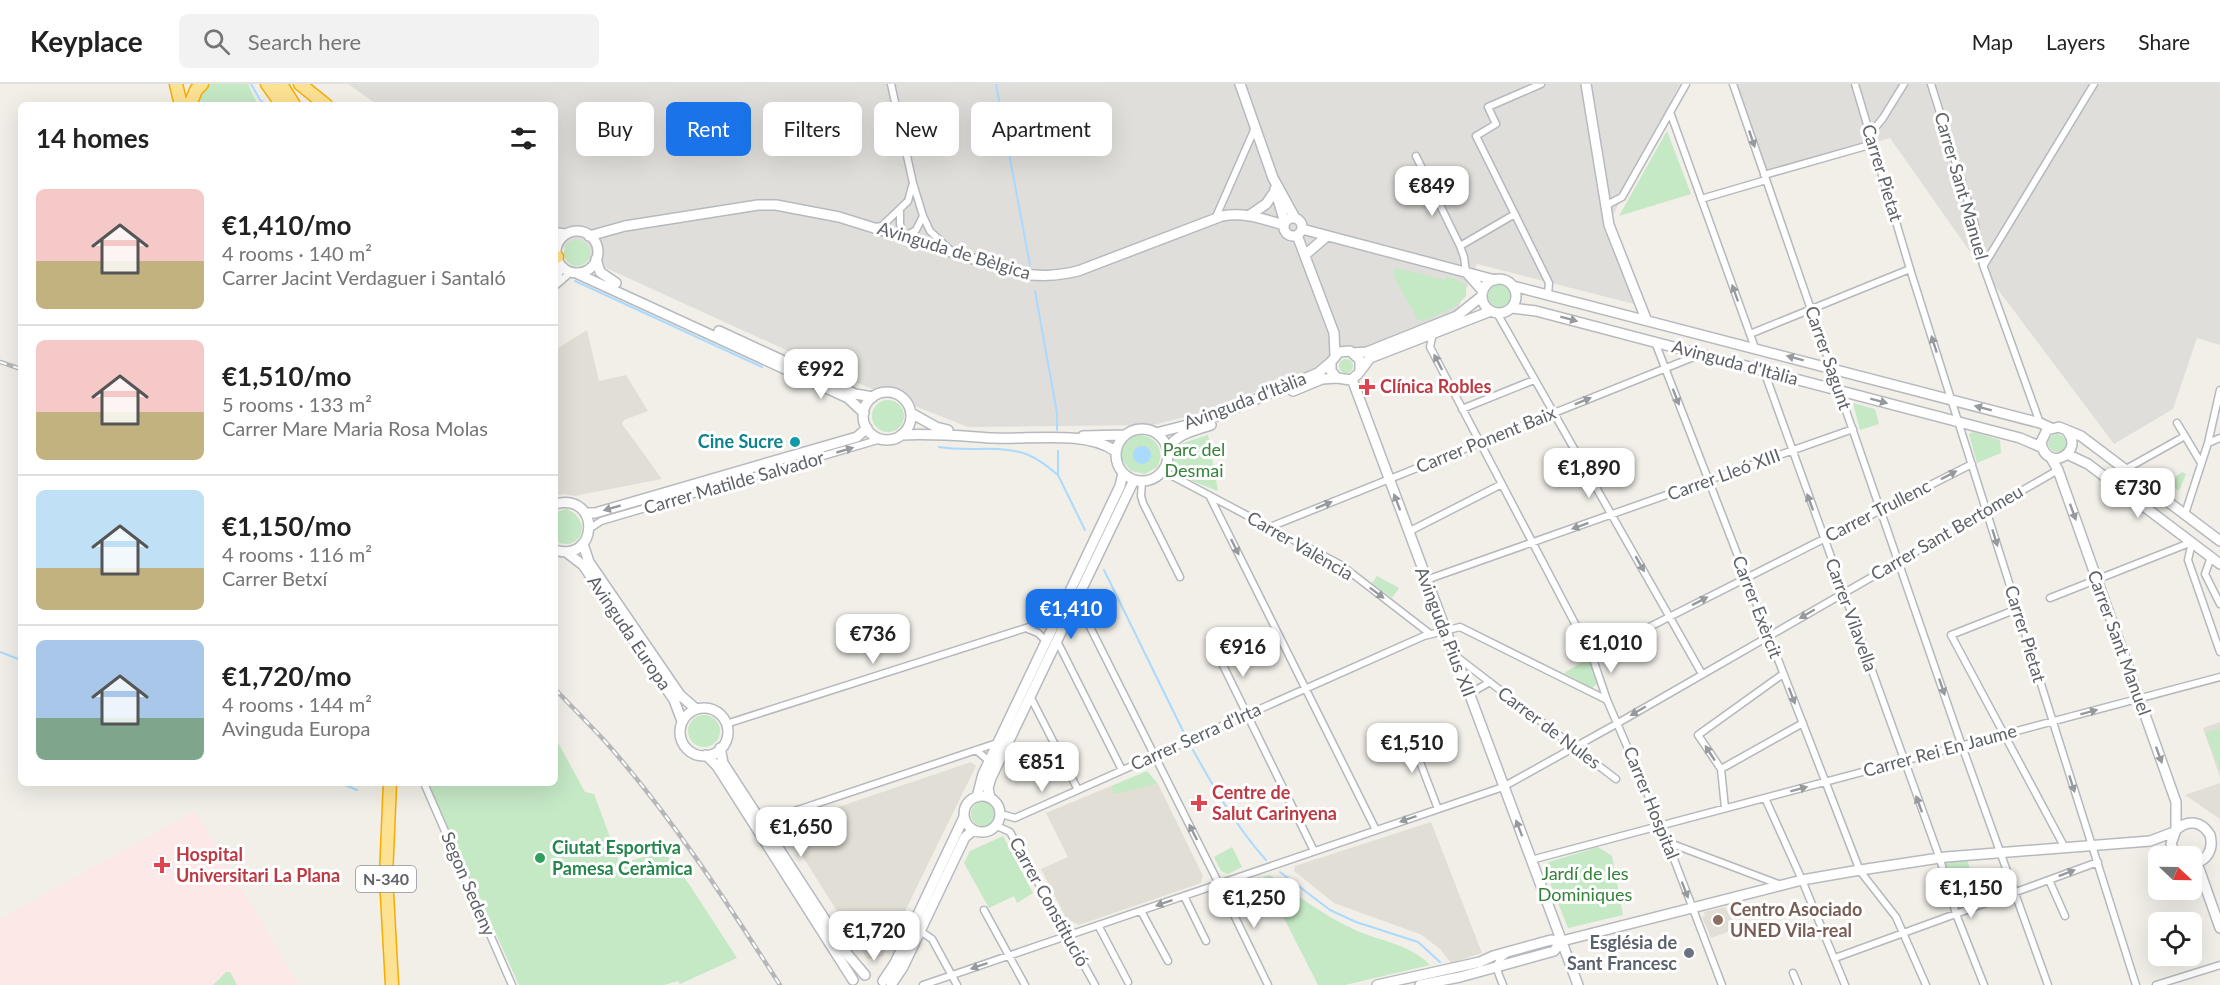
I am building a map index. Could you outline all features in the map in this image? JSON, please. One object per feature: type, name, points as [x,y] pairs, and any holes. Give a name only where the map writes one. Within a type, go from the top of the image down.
[{"type":"highway","points":[[176,84],[180,102]]},
{"type":"highway","points":[[191,102],[196,90],[202,84]]},
{"type":"highway","points":[[267,84],[280,102]]},
{"type":"highway","points":[[274,84],[285,102]]},
{"type":"highway","points":[[281,84],[292,102]]},
{"type":"highway","points":[[300,84],[322,102]]},
{"type":"highway","name":"N-340","points":[[390,786],[386,876],[392,985]]},
{"type":"main road","points":[[1240,84],[1273,178],[1295,218],[1300,221],[1305,255],[1334,333],[1360,360],[1360,370]]},
{"type":"main road","points":[[1586,84],[1609,225],[1646,319]]},
{"type":"main road","points":[[1273,178],[1287,234],[1292,236],[1300,232],[1327,236],[1495,280],[1505,280],[1513,286],[1516,297],[1512,308],[1507,311],[1494,312],[1370,358],[1352,379],[1346,381],[1336,378],[1331,371],[1334,333]]},
{"type":"main road","points":[[1250,215],[1266,204],[1275,191]]},
{"type":"main road","name":"Avinguda de Bèlgica","points":[[589,236],[615,229],[758,205],[776,205],[839,217],[1018,273],[1039,277],[1078,271],[1215,219],[1237,214],[1285,224]]},
{"type":"main road","points":[[1285,224],[1289,219],[1295,218]]},
{"type":"main road","points":[[596,245],[615,229]]},
{"type":"main road","points":[[558,240],[568,233],[579,231],[589,236],[596,245],[596,259],[600,272],[609,280],[855,394],[873,397],[887,392],[897,394],[908,404],[910,413],[909,426],[901,435]]},
{"type":"main road","points":[[1305,255],[1327,236]]},
{"type":"main road","points":[[574,272],[588,269],[596,259]]},
{"type":"main road","points":[[558,260],[574,272],[852,400],[864,413]]},
{"type":"main road","points":[[1466,272],[1483,293],[1485,305],[1494,312]]},
{"type":"main road","points":[[1333,358],[1350,352],[1367,352],[1457,316],[1483,293],[1486,286],[1495,280]]},
{"type":"main road","name":"Avinguda d'Itàlia","points":[[1513,286],[1832,368],[2040,423],[2051,428]]},
{"type":"main road","name":"Avinguda d'Itàlia","points":[[1512,308],[1536,311],[1701,354],[2020,438],[2041,447]]},
{"type":"main road","name":"Avinguda d'Itàlia","points":[[1156,433],[1207,420],[1318,373],[1333,358]]},
{"type":"main road","name":"Avinguda d'Itàlia","points":[[1167,449],[1174,439],[1182,434],[1322,379],[1336,378]]},
{"type":"main road","name":"Avinguda Pius XII","points":[[1352,379],[1578,985]]},
{"type":"main road","points":[[873,397],[864,413],[867,428],[880,439],[888,440],[901,435],[931,433],[994,438],[1078,438],[1105,444],[1115,451]]},
{"type":"main road","points":[[910,413],[936,427],[964,435]]},
{"type":"main road","points":[[2067,431],[2072,440],[2071,450],[2060,458],[2051,458],[2041,447],[2044,434],[2051,428],[2059,427],[2081,436],[2219,539]]},
{"type":"main road","name":"Carrer Matilde Salvador","points":[[585,513],[595,513],[856,437],[867,428]]},
{"type":"main road","points":[[1145,429],[1156,433],[1163,440],[1167,449],[1167,460],[1162,471],[1154,478],[1138,481],[1123,473],[1116,463],[1115,451],[1118,442],[1124,435],[1134,430],[1145,429]]},
{"type":"main road","points":[[1078,438],[1086,435],[1124,435]]},
{"type":"main road","points":[[2067,454],[2088,464],[2220,564]]},
{"type":"main road","name":"Carrer Sant Manuel","points":[[2051,458],[2058,470],[2176,802],[2175,831],[2171,838],[2172,846]]},
{"type":"main road","points":[[887,984],[964,817],[966,807],[977,796],[983,774],[1120,486],[1123,473]]},
{"type":"main road","points":[[990,798],[988,788],[991,778],[1076,599],[1138,481]]},
{"type":"main road","points":[[558,504],[572,503],[585,513],[590,524],[583,544],[572,551],[558,551]]},
{"type":"main road","name":"Avinguda Europa","points":[[583,544],[590,562],[680,695],[696,709]]},
{"type":"main road","name":"Avinguda Europa","points":[[566,552],[583,565],[674,700],[682,721]]},
{"type":"main road","points":[[705,755],[720,748],[727,737],[726,724],[717,712],[711,709],[696,709],[682,721],[680,735],[682,742],[692,752],[705,755],[717,766],[851,983],[865,975],[877,977],[887,984]]},
{"type":"main road","points":[[720,748],[723,763],[848,955],[865,975]]},
{"type":"main road","points":[[887,984],[903,967],[964,837],[974,830],[988,831],[997,826],[1001,814],[998,804],[990,798],[977,796]]},
{"type":"main road","points":[[964,817],[974,830]]},
{"type":"main road","points":[[1377,985],[1454,969],[1551,940],[1562,941],[1802,880],[1860,871],[1940,859],[2150,842],[2175,831],[2181,825],[2194,823],[2201,825],[2216,840],[2207,856],[2202,859]]},
{"type":"main road","points":[[2150,842],[2158,846]]},
{"type":"main road","points":[[2202,883],[2220,928]]},
{"type":"main road","points":[[1420,985],[1554,951],[1562,941]]},
{"type":"street","points":[[891,84],[913,183],[923,216],[930,231],[953,253]]},
{"type":"street","points":[[1540,84],[1488,107],[1496,124],[1476,136],[1549,283],[1548,294]]},
{"type":"street","points":[[1605,206],[1622,197],[1686,84]]},
{"type":"street","name":"Carrer Sagunt","points":[[1733,84],[1962,746],[2048,985]]},
{"type":"street","name":"Carrer Pietat","points":[[1855,84],[1952,400]]},
{"type":"street","points":[[1870,134],[1904,84]]},
{"type":"street","name":"Carrer Sant Manuel","points":[[1931,84],[1974,221],[1983,265],[2040,423]]},
{"type":"street","points":[[1983,265],[2094,84]]},
{"type":"street","points":[[1670,112],[1755,348]]},
{"type":"street","points":[[1215,219],[1255,127]]},
{"type":"street","points":[[1701,199],[1873,144]]},
{"type":"street","points":[[1416,156],[1460,246],[1466,272]]},
{"type":"street","points":[[873,227],[882,226],[908,201],[913,183]]},
{"type":"street","points":[[900,209],[903,237],[916,230],[923,216]]},
{"type":"street","points":[[1460,246],[1515,214]]},
{"type":"street","points":[[558,231],[568,233]]},
{"type":"street","points":[[1750,334],[1910,269]]},
{"type":"street","points":[[558,284],[574,272]]},
{"type":"street","points":[[1494,312],[1702,674]]},
{"type":"street","name":"Carrer Hospital","points":[[1433,333],[1430,347],[1592,656],[1607,700],[1661,825],[1722,985]]},
{"type":"street","name":"Carrer Exèrcit","points":[[1655,342],[1860,871],[1896,917],[1926,985]]},
{"type":"street","name":"Carrer Ponent Baix","points":[[1270,527],[1701,354]]},
{"type":"street","name":"Carrer Vilavella","points":[[1764,371],[1940,859],[1956,914],[1984,985]]},
{"type":"street","points":[[1462,409],[1534,380]]},
{"type":"street","points":[[2184,514],[2208,443],[2220,390]]},
{"type":"street","points":[[1952,400],[1958,422]]},
{"type":"street","name":"Carrer Pietat","points":[[1958,422],[2136,985]]},
{"type":"street","points":[[2177,423],[2201,463]]},
{"type":"street","name":"Carrer Lleó XIII","points":[[1426,580],[1853,429]]},
{"type":"street","points":[[2126,469],[2185,436]]},
{"type":"street","points":[[2208,443],[2220,438]]},
{"type":"street","name":"Carrer Matilde Salvador","points":[[589,529],[601,521],[880,439]]},
{"type":"street","name":"Carrer Trullenc","points":[[1592,656],[1972,464]]},
{"type":"street","name":"Carrer Sant Bertomeu","points":[[923,985],[1503,787],[2058,470]]},
{"type":"street","name":"Carrer València","points":[[1162,471],[1341,565],[1429,633]]},
{"type":"street","points":[[1138,481],[1143,503],[1180,577]]},
{"type":"street","points":[[1408,532],[1502,484]]},
{"type":"street","points":[[1209,495],[1376,830]]},
{"type":"street","points":[[2050,598],[2192,542]]},
{"type":"street","points":[[2192,542],[2188,560],[2220,652]]},
{"type":"street","points":[[2195,580],[2205,574],[2211,557]]},
{"type":"street","points":[[2205,574],[2220,604]]},
{"type":"street","points":[[1076,599],[1268,985]]},
{"type":"street","points":[[2017,609],[1952,635],[2065,848]]},
{"type":"street","points":[[726,724],[1058,618]]},
{"type":"street","points":[[1444,629],[1460,627],[1607,700]]},
{"type":"street","points":[[1028,628],[1038,633],[1046,641]]},
{"type":"street","name":"Carrer Serra d'Irta","points":[[1015,818],[1429,633],[1444,629]]},
{"type":"street","points":[[1057,640],[1122,770]]},
{"type":"street","points":[[1217,653],[1314,851]]},
{"type":"street","name":"Carrer de Nules","points":[[1454,655],[1616,779]]},
{"type":"street","points":[[1725,808],[1721,769],[1698,735],[1784,674]]},
{"type":"street","name":"Carrer Rei En Jaume","points":[[1531,860],[2220,677]]},
{"type":"street","points":[[1469,694],[1490,682]]},
{"type":"street","points":[[1030,696],[1078,790]]},
{"type":"street","points":[[1721,769],[1803,723]]},
{"type":"street","points":[[1408,731],[1438,809]]},
{"type":"street","points":[[762,822],[998,743]]},
{"type":"street","points":[[976,750],[989,761]]},
{"type":"street","name":"Segon Sedeny","points":[[425,786],[512,985]]},
{"type":"street","points":[[1765,798],[1845,985]]},
{"type":"street","points":[[1001,814],[1015,818],[1010,831]]},
{"type":"street","name":"Carrer Constitució","points":[[997,826],[1010,831],[1095,985]]},
{"type":"street","points":[[1667,842],[1782,885]]},
{"type":"street","points":[[1835,958],[2097,862]]},
{"type":"street","points":[[2049,880],[2065,916]]},
{"type":"street","points":[[1184,896],[1206,941]]},
{"type":"street","points":[[984,910],[1025,985]]},
{"type":"street","points":[[1141,910],[1168,961]]},
{"type":"street","points":[[1098,925],[1128,982]]},
{"type":"street","points":[[920,931],[932,939],[957,985]]},
{"type":"street","points":[[1503,985],[1496,967],[1498,960],[1508,952]]},
{"type":"street","points":[[2156,985],[2220,965]]},
{"type":"street","points":[[1793,973],[1798,985]]},
{"type":"shaded area","points":[[348,84],[1680,84],[1607,227],[1634,304],[1477,264],[1457,311],[1209,411],[1153,425],[968,427],[867,387],[569,251],[558,242],[558,102],[374,102]]},
{"type":"shaded area","points":[[1735,84],[2220,84],[2220,345],[2197,338],[2173,409],[2114,444],[1978,263],[1890,138],[1768,173]]},
{"type":"shaded area","points":[[587,330],[599,381],[626,375],[648,411],[624,420],[622,424],[662,479],[574,496],[558,495],[558,348]]},
{"type":"shaded area","points":[[2220,722],[2220,777],[2203,728]]},
{"type":"shaded area","points":[[971,762],[976,766],[883,956],[867,959],[786,830],[788,824]]},
{"type":"shaded area","points":[[2220,783],[2220,819],[2185,795]]},
{"type":"shaded area","points":[[1158,784],[1203,876],[1201,883],[1079,925],[1066,918],[1041,869],[1068,857],[1046,813],[1111,786],[1114,793]]},
{"type":"shaded area","name":"Hospital Universitari La Plana","points":[[195,811],[299,985],[0,985],[0,919]]},
{"type":"shaded area","points":[[1431,822],[1482,953],[1451,963],[1440,949],[1422,935],[1334,903],[1294,871],[1295,866]]},
{"type":"shaded area","name":"Centro Asociado UNED Vila-real","points":[[1725,907],[1734,923],[1731,925],[1733,930],[1711,938],[1702,917],[1705,916],[1704,912]]},
{"type":"green space","points":[[208,84],[248,84],[257,102],[195,102],[200,92]]},
{"type":"green space","points":[[1667,131],[1691,194],[1619,216]]},
{"type":"green space","points":[[577,240],[586,244],[590,253],[586,262],[577,266],[568,262],[564,253],[568,244]]},
{"type":"green space","points":[[1397,268],[1445,280],[1447,276],[1466,284],[1466,296],[1455,307],[1423,321],[1418,320],[1393,275]]},
{"type":"green space","points":[[1499,285],[1507,288],[1510,296],[1507,304],[1499,307],[1491,304],[1488,296],[1491,288]]},
{"type":"green space","points":[[1343,359],[1349,359],[1353,366],[1349,373],[1343,373],[1339,369],[1339,363]]},
{"type":"green space","points":[[888,400],[900,404],[904,416],[900,428],[888,432],[876,428],[872,416],[876,404]]},
{"type":"green space","points":[[1853,403],[1875,409],[1879,424],[1860,430]]},
{"type":"green space","points":[[1973,432],[2000,440],[2001,453],[1977,463],[1969,434]]},
{"type":"green space","points":[[2053,434],[2061,434],[2066,439],[2064,450],[2053,452],[2048,447],[2048,439]]},
{"type":"green space","points":[[1138,435],[1150,438],[1160,450],[1160,461],[1157,467],[1145,474],[1131,471],[1122,460],[1125,444]]},
{"type":"green space","name":"Parc del Desmai","points":[[1208,435],[1218,491],[1180,475],[1172,467],[1177,445]]},
{"type":"green space","points":[[2182,472],[2186,474],[2179,491],[2167,483]]},
{"type":"green space","points":[[567,509],[580,521],[582,528],[577,540],[564,544],[558,542],[558,511]]},
{"type":"green space","points":[[1377,576],[1399,588],[1392,598],[1372,583]]},
{"type":"green space","points":[[1589,658],[1598,683],[1592,688],[1564,673]]},
{"type":"green space","points":[[704,715],[715,720],[720,731],[715,742],[704,747],[693,742],[688,731],[693,720]]},
{"type":"green space","points":[[2219,728],[2220,730],[2220,770],[2205,733]]},
{"type":"green space","name":"Ciutat Esportiva Pamesa Ceràmica","points":[[558,742],[585,792],[594,794],[620,864],[664,851],[691,887],[737,958],[680,984],[678,981],[664,985],[519,985],[429,786],[558,786]]},
{"type":"green space","points":[[1147,771],[1158,784],[1114,794],[1111,786]]},
{"type":"green space","points":[[983,802],[992,805],[995,814],[992,823],[983,826],[974,823],[971,814],[974,805]]},
{"type":"green space","points":[[1003,836],[1033,893],[1017,903],[1014,896],[989,908],[964,863],[970,851]]},
{"type":"green space","points":[[1232,847],[1242,867],[1228,874],[1221,871],[1214,857]]},
{"type":"green space","name":"Jardí de les Dominiques","points":[[1598,847],[1612,856],[1623,915],[1568,928],[1545,870],[1549,862]]},
{"type":"green space","points":[[1966,856],[1978,896],[1971,899],[1974,907],[1957,914],[1940,859]]},
{"type":"green space","points":[[1270,875],[1329,916],[1361,932],[1403,947],[1430,965],[1345,985],[1318,985],[1263,877]]},
{"type":"green space","points":[[226,972],[230,972],[237,985],[213,985]]},
{"type":"water","points":[[1142,446],[1148,449],[1151,455],[1148,461],[1142,464],[1136,461],[1133,455],[1136,449]]},
{"type":"waterway","points":[[251,84],[263,102]]},
{"type":"waterway","points":[[996,84],[1030,265]]},
{"type":"waterway","points":[[575,281],[762,367]]},
{"type":"waterway","points":[[1035,291],[1057,413],[1057,430]]},
{"type":"waterway","points":[[939,447],[1023,453],[1046,465],[1058,475]]},
{"type":"waterway","points":[[1058,451],[1058,475],[1085,530]]},
{"type":"waterway","points":[[1104,570],[1184,733]]},
{"type":"waterway","points":[[0,652],[18,659]]},
{"type":"waterway","points":[[1193,750],[1236,821],[1266,860]]},
{"type":"waterway","points":[[347,786],[357,790]]},
{"type":"waterway","points":[[1280,872],[1330,910],[1356,922],[1418,942],[1440,962]]},
{"type":"railway","points":[[0,362],[18,368]]},
{"type":"railway","points":[[558,692],[603,739],[651,797],[718,890],[780,985]]},
{"type":"place","name":"Clínica Robles","points":[[1367,387]]},
{"type":"place","name":"Cine Sucre","points":[[795,442]]},
{"type":"place","name":"Centre de Salut Carinyena","points":[[1199,803]]},
{"type":"place","name":"Ciutat Esportiva Pamesa Ceràmica","points":[[540,858]]},
{"type":"place","name":"Hospital Universitari La Plana","points":[[162,865]]},
{"type":"place","name":"Centro Asociado UNED Vila-real","points":[[1718,920]]},
{"type":"place","name":"Església de Sant Francesc","points":[[1689,953]]}]
